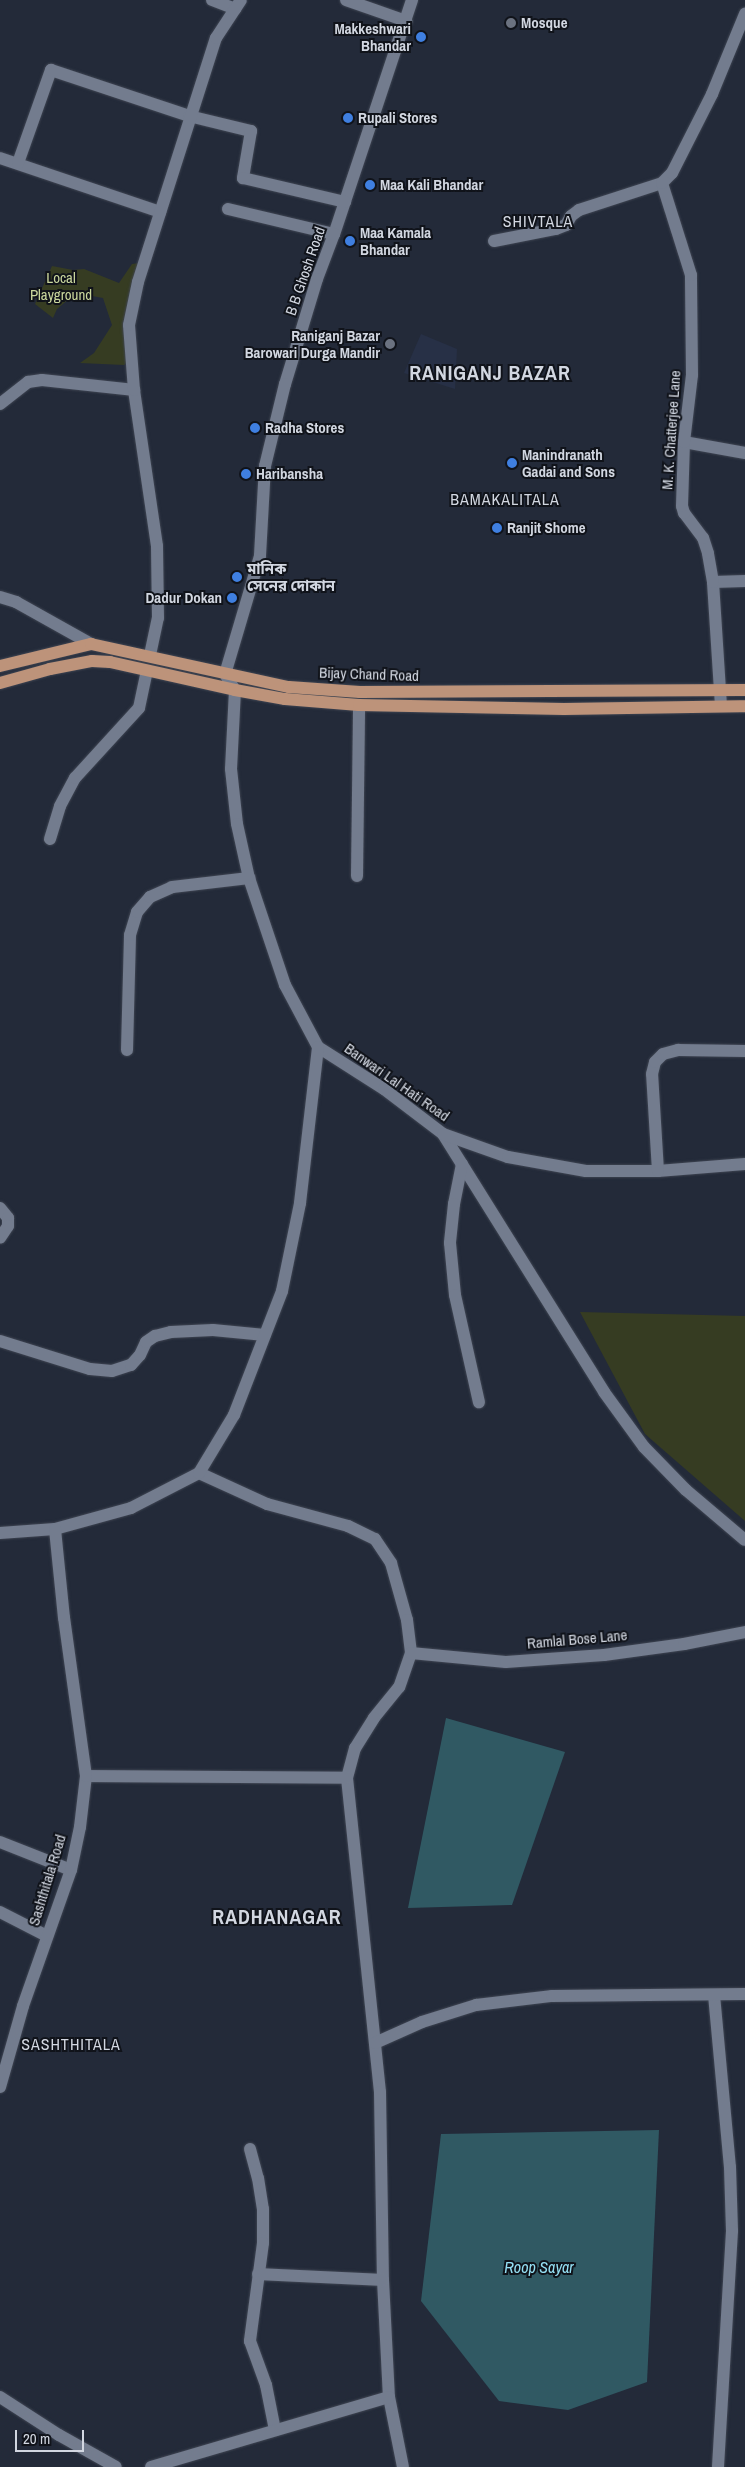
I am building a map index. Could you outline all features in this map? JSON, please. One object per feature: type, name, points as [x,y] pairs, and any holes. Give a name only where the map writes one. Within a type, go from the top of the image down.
[{"type":"main road","name":"Bijay Chand Road","points":[[0,666],[91,644],[150,655],[225,674],[289,687],[360,692],[745,690]]},
{"type":"main road","name":"Bijay Chand Road","points":[[0,683],[50,669],[92,661],[110,662],[284,699],[359,705],[564,709],[745,706]]},
{"type":"street","points":[[150,655],[158,618],[157,546],[134,390],[130,325],[138,282],[189,116],[216,38],[238,5],[212,0]]},
{"type":"street","points":[[346,0],[406,21]]},
{"type":"street","name":"B B Ghosh Road","points":[[225,674],[260,556],[265,466],[285,384],[317,279],[345,202],[412,0]]},
{"type":"street","points":[[494,241],[556,229],[566,225],[571,216],[579,210],[662,183],[672,173],[712,94],[745,14]]},
{"type":"street","points":[[18,163],[51,70],[189,116],[251,132],[243,178],[345,202]]},
{"type":"street","points":[[0,158],[160,212]]},
{"type":"street","name":"M. K. Chatterjee Lane","points":[[662,183],[691,276],[692,375],[684,442],[682,506],[684,513],[703,538],[713,582],[721,706]]},
{"type":"street","points":[[228,209],[334,234]]},
{"type":"street","points":[[0,404],[28,382],[42,380],[134,390]]},
{"type":"street","points":[[684,442],[745,453]]},
{"type":"street","points":[[713,582],[745,580]]},
{"type":"street","points":[[0,597],[16,602],[91,644]]},
{"type":"street","points":[[50,839],[60,806],[75,778],[139,708],[148,671]]},
{"type":"street","points":[[0,1533],[55,1529],[131,1508],[199,1473],[234,1415],[282,1291],[300,1203],[318,1048],[285,985],[249,878],[237,824],[231,769],[235,690],[225,674]]},
{"type":"street","points":[[357,876],[359,705]]},
{"type":"street","points":[[127,1050],[130,935],[137,912],[150,897],[172,888],[249,878]]},
{"type":"street","name":"Banwari Lal Hati Road","points":[[318,1048],[384,1089],[443,1134],[604,1392],[644,1447],[686,1490],[745,1540]]},
{"type":"street","points":[[658,1171],[652,1074],[655,1062],[663,1054],[678,1050],[745,1052]]},
{"type":"street","points":[[443,1134],[508,1157],[576,1169],[658,1171],[745,1164]]},
{"type":"street","points":[[462,1164],[454,1204],[450,1243],[455,1295],[479,1402]]},
{"type":"street","points":[[0,1208],[8,1218],[8,1226],[0,1238]]},
{"type":"street","points":[[0,1341],[90,1369],[112,1371],[131,1365],[140,1355],[146,1342],[155,1336],[171,1332],[214,1330],[265,1335]]},
{"type":"street","points":[[199,1473],[268,1504],[348,1526],[375,1539],[391,1563],[407,1620],[411,1653],[399,1687],[374,1718],[355,1748],[347,1778],[375,2043],[383,2173],[383,2280],[389,2397],[402,2467]]},
{"type":"street","name":"Sashthitala Road","points":[[0,2086],[20,2015],[71,1870],[80,1827],[86,1776],[64,1618],[55,1529]]},
{"type":"street","name":"Ramlal Bose Lane","points":[[411,1653],[506,1662],[604,1655],[684,1644],[745,1632]]},
{"type":"street","points":[[86,1776],[347,1778]]},
{"type":"street","points":[[0,1842],[71,1870]]},
{"type":"street","points":[[0,1912],[47,1936]]},
{"type":"street","points":[[375,2043],[422,2022],[476,2005],[552,1996],[745,1994]]},
{"type":"street","points":[[714,1995],[739,2232],[718,2467]]},
{"type":"street","points":[[250,2149],[258,2178],[263,2209],[263,2243],[250,2341],[266,2385],[275,2430]]},
{"type":"street","points":[[258,2274],[383,2280]]},
{"type":"street","points":[[0,2397],[59,2435],[116,2467]]},
{"type":"street","points":[[151,2467],[389,2397]]},
{"type":"shaded area","points":[[421,334],[457,349],[455,389],[404,373]]},
{"type":"green space","name":"Local Playground","points":[[139,263],[128,362],[124,365],[80,363],[94,353],[112,325],[103,298],[76,293],[57,309],[53,318],[35,304],[52,266],[73,270],[84,269],[119,283],[132,264]]},
{"type":"green space","points":[[580,1312],[745,1316],[745,1521],[645,1434]]},
{"type":"water","points":[[446,1718],[565,1752],[512,1905],[408,1908]]},
{"type":"water","name":"Roop Sayar","points":[[659,2130],[647,2382],[568,2410],[499,2401],[421,2301],[441,2134]]},
{"type":"place","name":"Mosque","points":[[511,23]]},
{"type":"place","name":"Makkeshwari Bhandar","points":[[421,37]]},
{"type":"place","name":"Rupali Stores","points":[[348,118]]},
{"type":"place","name":"Maa Kali Bhandar","points":[[370,185]]},
{"type":"place","name":"Maa Kamala Bhandar","points":[[350,241]]},
{"type":"place","name":"Raniganj Bazar Barowari Durga Mandir","points":[[390,344]]},
{"type":"place","name":"Radha Stores","points":[[255,428]]},
{"type":"place","name":"Manindranath Gadai and Sons","points":[[512,463]]},
{"type":"place","name":"Haribansha","points":[[246,474]]},
{"type":"place","name":"Ranjit Shome","points":[[497,528]]},
{"type":"place","name":"মানিক সেনের দোকান","points":[[237,577]]},
{"type":"place","name":"Dadur Dokan","points":[[232,598]]},
{"type":"district","name":"SHIVTALA","points":[[538,221]]},
{"type":"district","name":"RANIGANJ BAZAR","points":[[490,372]]},
{"type":"district","name":"BAMAKALITALA","points":[[505,499]]},
{"type":"district","name":"RADHANAGAR","points":[[277,1916]]},
{"type":"district","name":"SASHTHITALA","points":[[71,2044]]}]
